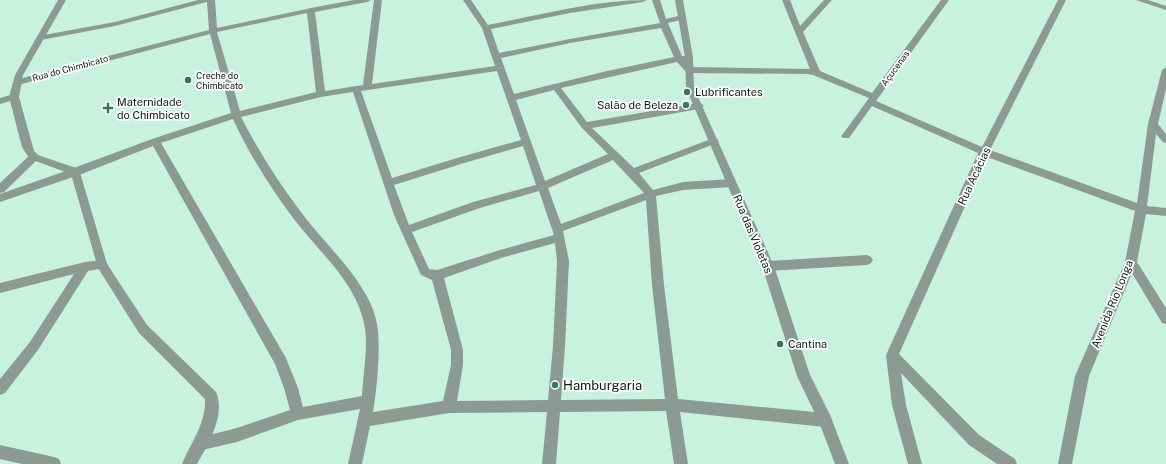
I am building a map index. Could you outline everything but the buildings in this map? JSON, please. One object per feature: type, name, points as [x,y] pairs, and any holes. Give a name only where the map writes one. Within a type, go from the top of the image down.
[{"type":"street","name":"Rua do Chimbicato","points":[[62,0],[19,75],[18,82],[213,31],[311,10],[327,3],[367,0]]},
{"type":"street","points":[[41,38],[115,24],[208,0]]},
{"type":"street","points":[[211,0],[213,31],[236,115],[255,153],[298,215],[349,278],[365,306],[371,324],[372,345],[368,401],[355,464]]},
{"type":"street","points":[[368,88],[378,0]]},
{"type":"street","points":[[467,0],[486,28],[527,142],[541,187],[559,234],[563,262],[559,346],[549,464]]},
{"type":"street","points":[[486,28],[616,2],[643,0]]},
{"type":"street","points":[[656,0],[664,24],[679,59],[689,70],[812,72],[984,152],[1140,209],[1166,212]]},
{"type":"street","name":"Rua das Violetas","points":[[679,0],[689,57],[690,88],[768,266],[804,376],[825,420],[842,464]]},
{"type":"street","points":[[778,0],[812,72]]},
{"type":"street","points":[[786,0],[799,32],[812,72]]},
{"type":"street","points":[[799,32],[828,0]]},
{"type":"street","name":"Açucenas","points":[[846,136],[945,0]]},
{"type":"street","name":"Rua Acácias","points":[[892,355],[984,152],[1062,0]]},
{"type":"street","points":[[1140,0],[1166,8]]},
{"type":"street","points":[[311,10],[321,94]]},
{"type":"street","points":[[497,56],[664,24],[682,17]]},
{"type":"street","points":[[511,98],[607,74],[689,57]]},
{"type":"street","points":[[0,198],[75,172],[155,141],[236,115],[321,94],[500,68]]},
{"type":"street","name":"Avenida Rio Longa","points":[[1065,464],[1082,376],[1131,262],[1153,124],[1166,70]]},
{"type":"street","points":[[18,82],[14,98],[27,148],[34,157],[75,172]]},
{"type":"street","points":[[556,87],[585,126],[632,172],[651,194],[658,286],[672,405],[681,464]]},
{"type":"street","points":[[356,89],[388,183],[406,230],[425,272],[430,275],[437,275],[559,234],[651,194],[683,186],[731,183]]},
{"type":"street","points":[[0,101],[14,98]]},
{"type":"street","points":[[585,126],[699,106]]},
{"type":"street","points":[[1153,124],[1166,140]]},
{"type":"street","points":[[155,141],[281,362],[292,388],[298,414]]},
{"type":"street","points":[[632,172],[714,141]]},
{"type":"street","points":[[388,183],[461,160],[527,142]]},
{"type":"street","points":[[406,230],[477,205],[541,187],[615,155]]},
{"type":"street","points":[[0,189],[34,157]]},
{"type":"street","points":[[75,172],[102,265],[143,329],[211,396],[213,407],[202,444],[189,464]]},
{"type":"street","points":[[768,266],[867,260]]},
{"type":"street","points":[[1131,262],[1166,319]]},
{"type":"street","points":[[0,288],[85,267],[102,265]]},
{"type":"street","points":[[0,389],[34,346],[85,267]]},
{"type":"street","points":[[437,275],[457,350],[457,365],[449,407]]},
{"type":"street","points":[[892,355],[899,405],[916,464]]},
{"type":"street","points":[[892,355],[974,440],[1010,464]]},
{"type":"street","points":[[202,444],[237,435],[298,414],[368,401]]},
{"type":"street","points":[[364,420],[449,407],[672,405],[825,420]]},
{"type":"street","points":[[0,452],[53,464]]},
{"type":"place","name":"Creche do Chimbicato","points":[[188,80]]},
{"type":"place","name":"Lubrificantes","points":[[687,92]]},
{"type":"place","name":"Salão de Beleza","points":[[686,105]]},
{"type":"place","name":"Maternidade do Chimbicato","points":[[108,108]]},
{"type":"place","name":"Cantina","points":[[780,344]]},
{"type":"place","name":"Hamburgaria","points":[[555,385]]}]
